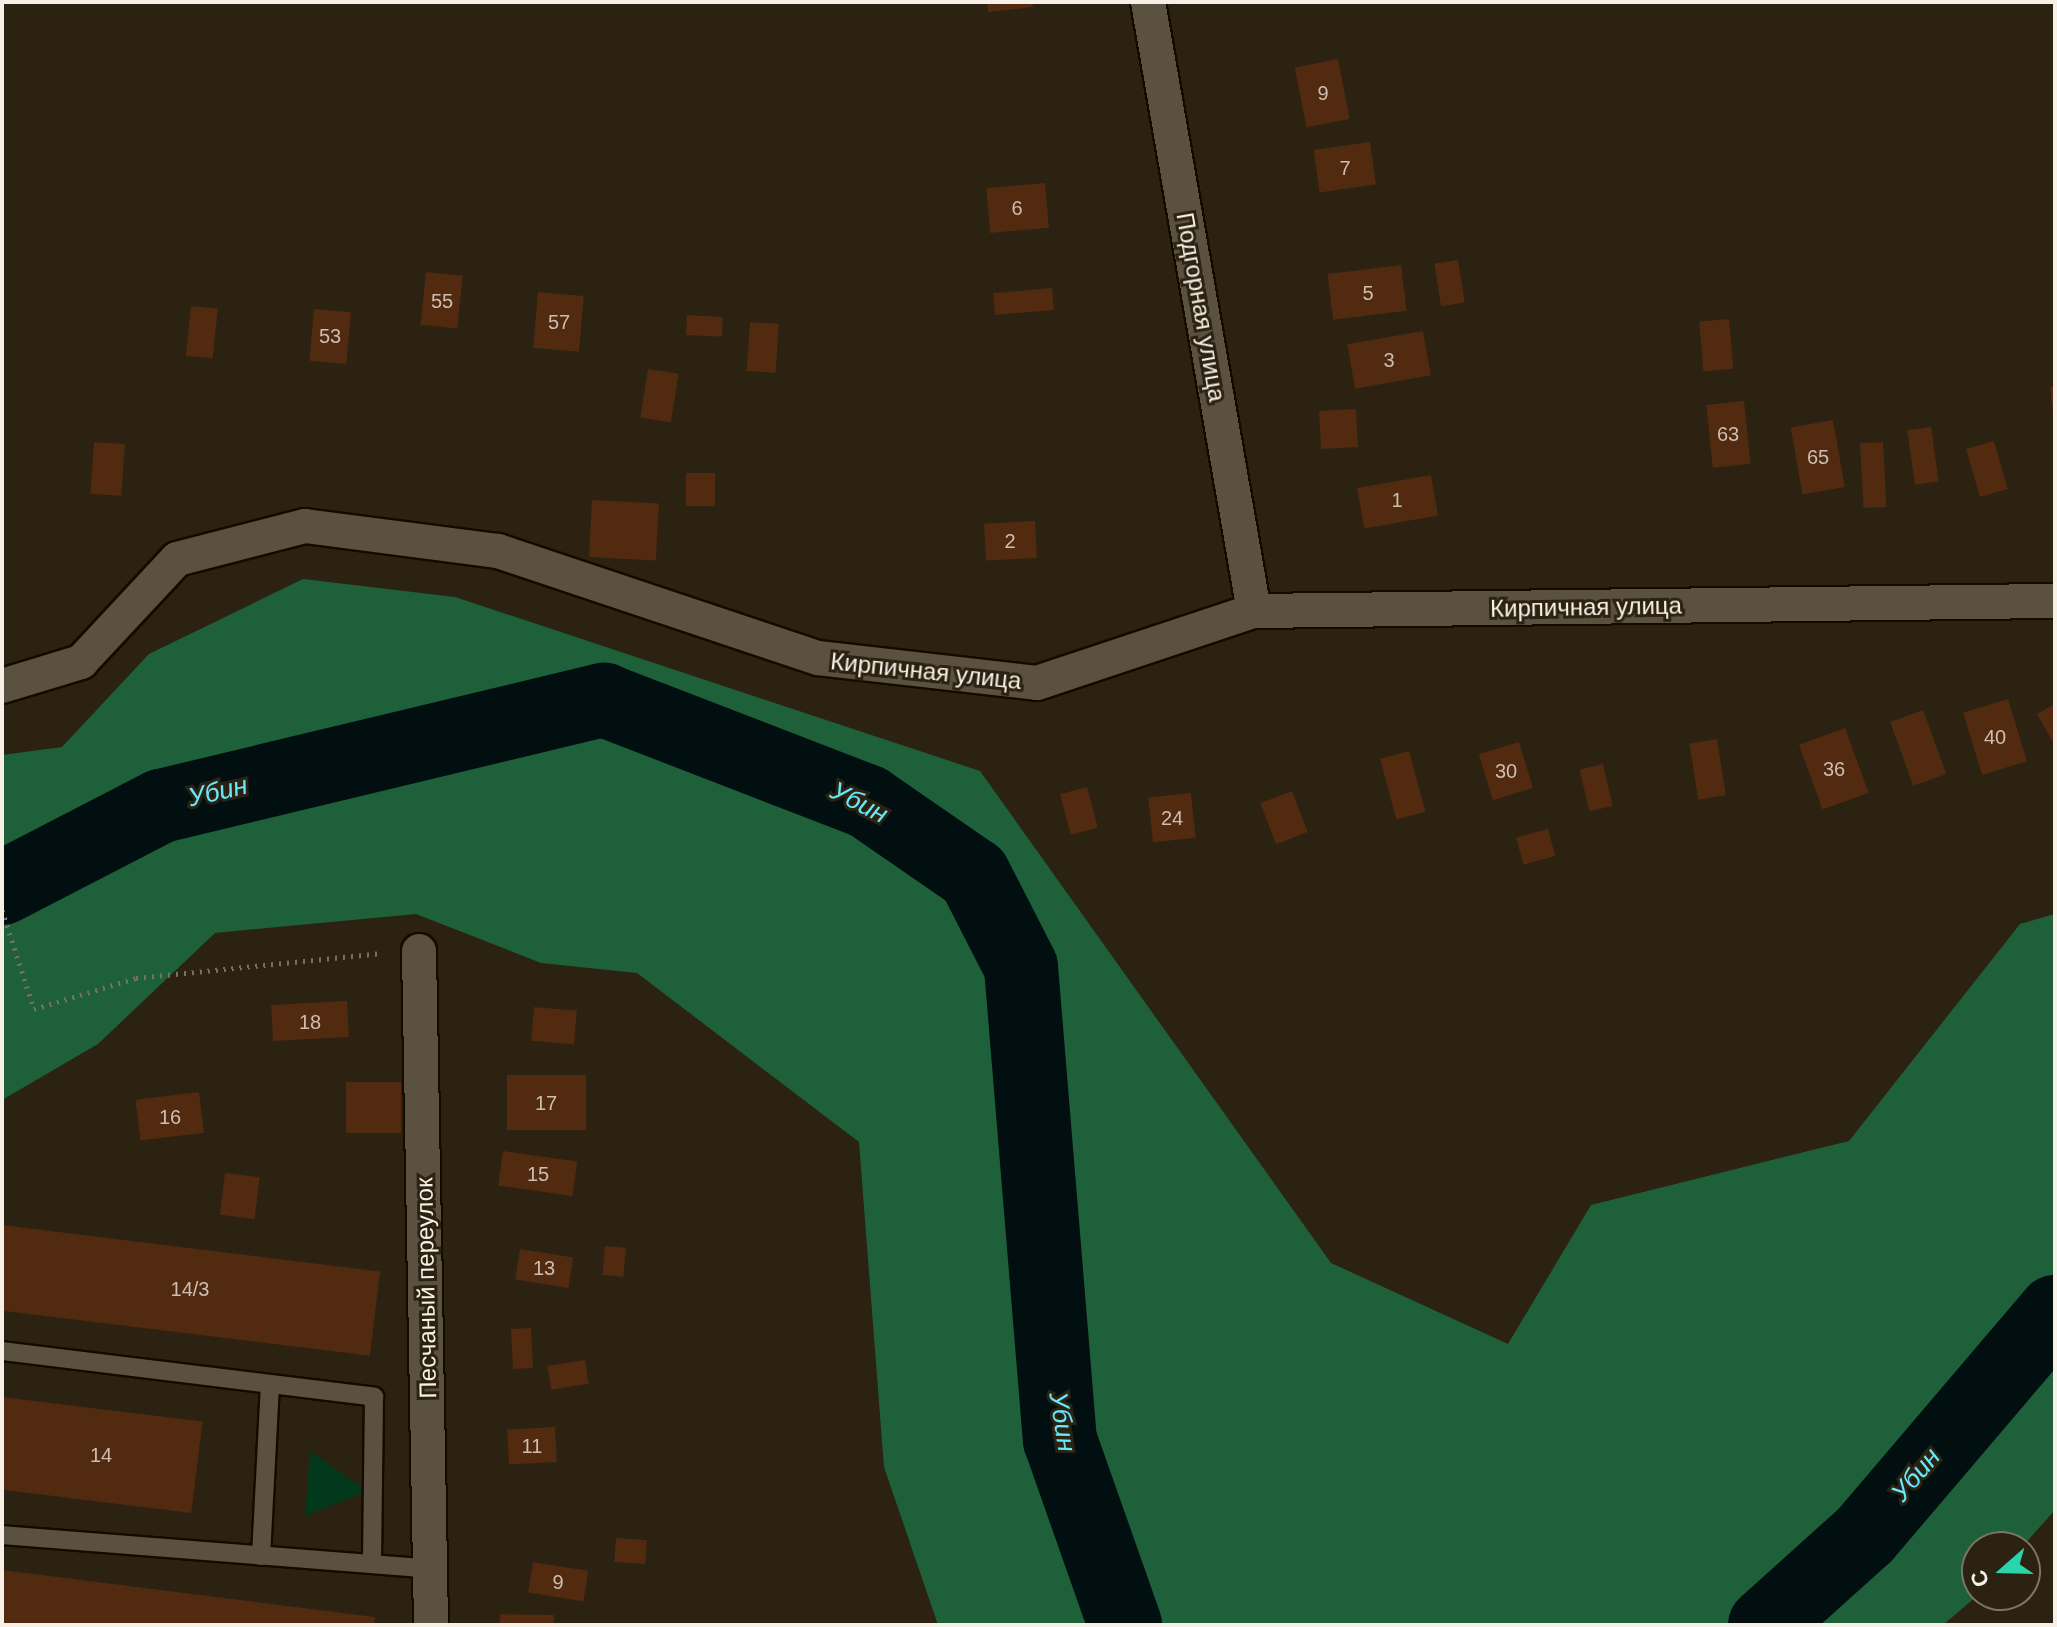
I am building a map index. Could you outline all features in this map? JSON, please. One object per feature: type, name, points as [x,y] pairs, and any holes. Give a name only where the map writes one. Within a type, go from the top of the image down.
[{"type":"street","name":"Подгорная улица","points":[[1148,2],[1254,611]]},
{"type":"street","name":"Кирпичная улица","points":[[2,686],[81,662],[177,559],[305,526],[498,551],[818,658],[1037,683],[1254,611],[2055,601]]},
{"type":"street","name":"Песчаный переулок","points":[[419,951],[431,1625]]},
{"type":"lane","points":[[2,1351],[374,1397],[372,1564]]},
{"type":"lane","points":[[261,1556],[270,1384]]},
{"type":"lane","points":[[2,1535],[432,1569]]},
{"type":"path","points":[[2,910],[34,1009],[136,978],[419,951]]},
{"type":"green space","points":[[303,579],[455,597],[980,771],[1331,1263],[1508,1344],[1591,1205],[1849,1141],[2020,924],[2055,914],[2055,1510],[2036,1531],[1961,1531],[1961,1610],[1943,1625],[938,1625],[884,1467],[859,1142],[637,973],[541,963],[416,914],[215,933],[98,1044],[2,1100],[2,755],[62,747],[149,654]]},
{"type":"green space","points":[[310,1451],[367,1491],[305,1516]]},
{"type":"building","points":[[987,2],[1032,2],[1033,7],[988,12]]},
{"type":"building","points":[[1338,59],[1350,119],[1306,127],[1295,67]]},
{"type":"building","points":[[1370,142],[1376,185],[1320,193],[1314,150]]},
{"type":"building","points":[[1045,183],[1049,228],[990,233],[986,188]]},
{"type":"building","points":[[1458,260],[1465,302],[1441,306],[1434,264]]},
{"type":"building","points":[[1401,265],[1407,311],[1333,320],[1328,274]]},
{"type":"building","points":[[426,272],[463,276],[457,329],[420,325]]},
{"type":"building","points":[[1052,288],[1054,310],[995,315],[993,293]]},
{"type":"building","points":[[538,292],[584,296],[579,352],[533,348]]},
{"type":"building","points":[[191,306],[218,309],[213,359],[186,356]]},
{"type":"building","points":[[314,309],[351,312],[346,364],[309,361]]},
{"type":"building","points":[[687,315],[723,317],[722,337],[686,335]]},
{"type":"building","points":[[1729,319],[1733,369],[1703,371],[1699,322]]},
{"type":"building","points":[[750,322],[779,324],[776,373],[747,371]]},
{"type":"building","points":[[1423,331],[1431,375],[1355,389],[1347,344]]},
{"type":"building","points":[[648,369],[679,374],[671,422],[640,417]]},
{"type":"building","points":[[2055,386],[2055,413],[2053,413],[2050,387]]},
{"type":"building","points":[[1744,401],[1751,464],[1713,468],[1706,405]]},
{"type":"building","points":[[1356,409],[1358,447],[1321,449],[1319,411]]},
{"type":"building","points":[[1833,420],[1845,487],[1802,494],[1791,427]]},
{"type":"building","points":[[1931,427],[1939,481],[1915,485],[1907,430]]},
{"type":"building","points":[[1994,441],[2008,489],[1980,497],[1966,449]]},
{"type":"building","points":[[94,442],[125,444],[121,496],[90,494]]},
{"type":"building","points":[[1883,442],[1886,507],[1863,508],[1860,443]]},
{"type":"building","points":[[686,473],[715,473],[715,506],[686,506]]},
{"type":"building","points":[[1431,475],[1438,515],[1364,528],[1357,488]]},
{"type":"building","points":[[592,500],[659,504],[656,560],[589,557]]},
{"type":"building","points":[[1035,521],[1037,558],[986,561],[984,524]]},
{"type":"building","points":[[2008,699],[2027,761],[1982,775],[1963,713]]},
{"type":"building","points":[[2055,704],[2055,746],[2037,714]]},
{"type":"building","points":[[1923,710],[1946,774],[1913,786],[1890,722]]},
{"type":"building","points":[[1845,728],[1869,793],[1823,810],[1799,745]]},
{"type":"building","points":[[1717,739],[1726,795],[1698,800],[1689,743]]},
{"type":"building","points":[[1519,742],[1533,788],[1493,800],[1479,754]]},
{"type":"building","points":[[1409,751],[1425,812],[1396,820],[1380,759]]},
{"type":"building","points":[[1603,764],[1613,806],[1589,811],[1580,769]]},
{"type":"building","points":[[1087,787],[1098,828],[1071,835],[1060,794]]},
{"type":"building","points":[[1292,791],[1308,832],[1276,844],[1260,803]]},
{"type":"building","points":[[1191,793],[1196,838],[1153,842],[1148,797]]},
{"type":"building","points":[[1548,829],[1555,856],[1523,865],[1516,838]]},
{"type":"building","points":[[347,1001],[349,1037],[273,1041],[271,1005]]},
{"type":"building","points":[[534,1007],[577,1011],[574,1045],[531,1041]]},
{"type":"building","points":[[507,1075],[586,1075],[586,1130],[507,1130]]},
{"type":"building","points":[[346,1082],[401,1082],[401,1133],[346,1133]]},
{"type":"building","points":[[199,1092],[204,1133],[140,1140],[135,1100]]},
{"type":"building","points":[[503,1151],[577,1161],[572,1196],[498,1186]]},
{"type":"building","points":[[225,1173],[260,1177],[255,1219],[220,1215]]},
{"type":"building","points":[[2,1225],[380,1271],[370,1356],[2,1311]]},
{"type":"building","points":[[605,1246],[626,1248],[623,1277],[602,1275]]},
{"type":"building","points":[[520,1249],[573,1257],[568,1288],[515,1280]]},
{"type":"building","points":[[531,1328],[533,1368],[513,1369],[511,1329]]},
{"type":"building","points":[[585,1360],[589,1384],[551,1390],[547,1366]]},
{"type":"building","points":[[2,1397],[202,1422],[191,1513],[2,1490]]},
{"type":"building","points":[[555,1427],[557,1462],[509,1464],[507,1430]]},
{"type":"building","points":[[616,1538],[647,1540],[645,1564],[614,1562]]},
{"type":"building","points":[[533,1562],[588,1571],[583,1601],[528,1593]]},
{"type":"building","points":[[2,1570],[375,1617],[374,1625],[2,1625]]},
{"type":"building","points":[[500,1614],[554,1615],[554,1625],[500,1625]]},
{"type":"waterway","name":"Убин","points":[[2,888],[161,806],[604,700],[868,802],[974,875],[1021,967],[1060,1440],[1125,1625]]},
{"type":"waterway","name":"Убин","points":[[1765,1625],[1865,1535],[2055,1312]]}]
